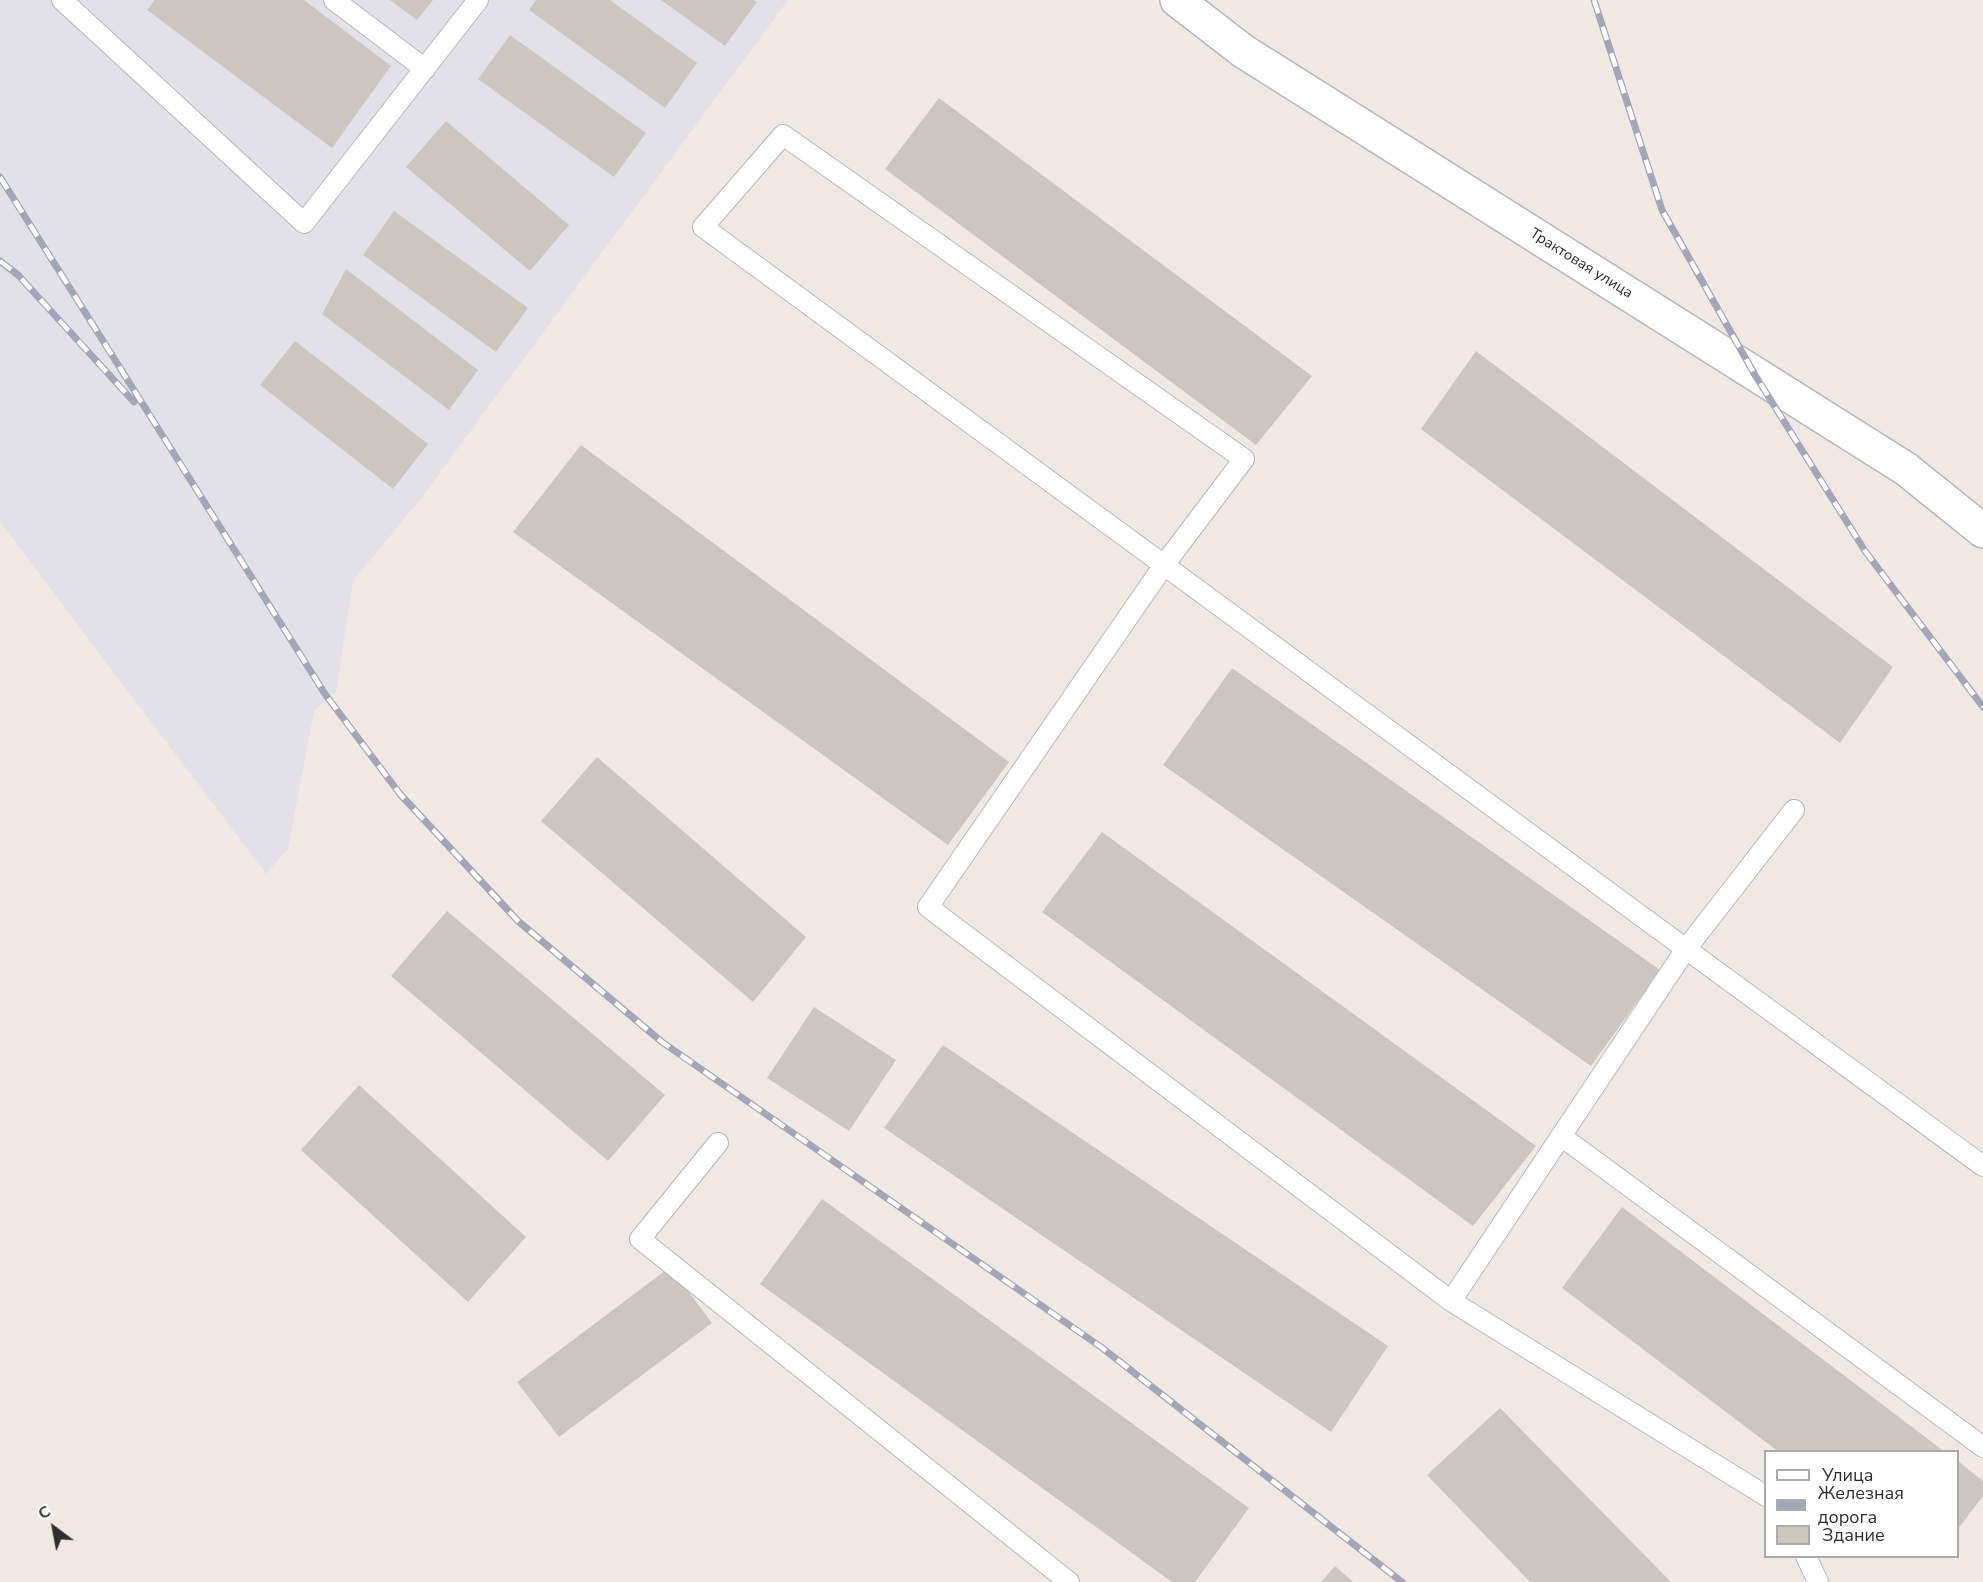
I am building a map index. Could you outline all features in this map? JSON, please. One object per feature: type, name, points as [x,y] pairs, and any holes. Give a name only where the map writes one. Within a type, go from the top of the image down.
[{"type":"main road","name":"Трактовая улица","points":[[1177,0],[1243,51],[1906,469],[1983,531]]},
{"type":"lane","points":[[334,0],[424,69]]},
{"type":"lane","points":[[72,3],[304,223],[478,0]]},
{"type":"lane","points":[[1764,1495],[1451,1301],[928,907],[1164,565],[1244,459],[783,135],[703,227],[1164,565],[1686,949],[1983,1166]]},
{"type":"lane","points":[[1451,1301],[1686,949],[1794,810]]},
{"type":"lane","points":[[1561,1136],[1983,1447]]},
{"type":"lane","points":[[718,1143],[640,1239],[1069,1582]]},
{"type":"lane","points":[[1806,1558],[1818,1582]]},
{"type":"shaded area","points":[[0,0],[788,0],[422,497],[353,581],[336,692],[314,711],[288,849],[266,874],[0,522]]},
{"type":"building","points":[[155,0],[304,0],[391,66],[332,148],[147,10]]},
{"type":"building","points":[[390,0],[433,0],[417,20]]},
{"type":"building","points":[[536,0],[610,0],[697,63],[665,108],[529,10]]},
{"type":"building","points":[[661,0],[754,0],[757,2],[725,46]]},
{"type":"building","points":[[510,35],[646,133],[614,177],[478,79]]},
{"type":"building","points":[[939,98],[1312,376],[1256,445],[885,169]]},
{"type":"building","points":[[446,121],[569,225],[530,271],[406,167]]},
{"type":"building","points":[[394,211],[528,308],[496,352],[363,255]]},
{"type":"building","points":[[346,269],[478,370],[449,410],[322,314]]},
{"type":"building","points":[[295,341],[428,444],[393,489],[260,385]]},
{"type":"building","points":[[1476,351],[1893,667],[1840,743],[1421,429]]},
{"type":"building","points":[[581,445],[1009,762],[948,845],[513,532]]},
{"type":"building","points":[[1232,668],[1660,970],[1591,1066],[1163,765]]},
{"type":"building","points":[[597,757],[806,937],[753,1002],[541,821]]},
{"type":"building","points":[[1102,832],[1536,1146],[1473,1226],[1042,912]]},
{"type":"building","points":[[447,911],[665,1095],[608,1161],[391,976]]},
{"type":"building","points":[[814,1007],[896,1060],[849,1131],[767,1078]]},
{"type":"building","points":[[943,1045],[1388,1346],[1331,1432],[884,1128]]},
{"type":"building","points":[[359,1085],[526,1237],[468,1302],[301,1150]]},
{"type":"building","points":[[822,1199],[1249,1508],[1195,1582],[1172,1582],[760,1284]]},
{"type":"building","points":[[1622,1207],[1942,1450],[1776,1450],[1562,1288]]},
{"type":"building","points":[[670,1267],[712,1323],[559,1437],[517,1382]]},
{"type":"building","points":[[1500,1408],[1671,1582],[1530,1582],[1427,1475]]},
{"type":"building","points":[[1959,1462],[1983,1481],[1983,1496],[1959,1528]]},
{"type":"building","points":[[1335,1566],[1353,1582],[1321,1582]]},
{"type":"railway","points":[[1594,0],[1662,210],[1755,375],[1865,551],[1983,707]]},
{"type":"railway","points":[[0,177],[325,694],[400,794],[518,921],[662,1042],[1101,1347],[1402,1582]]},
{"type":"railway","points":[[0,261],[18,275],[134,402]]}]
